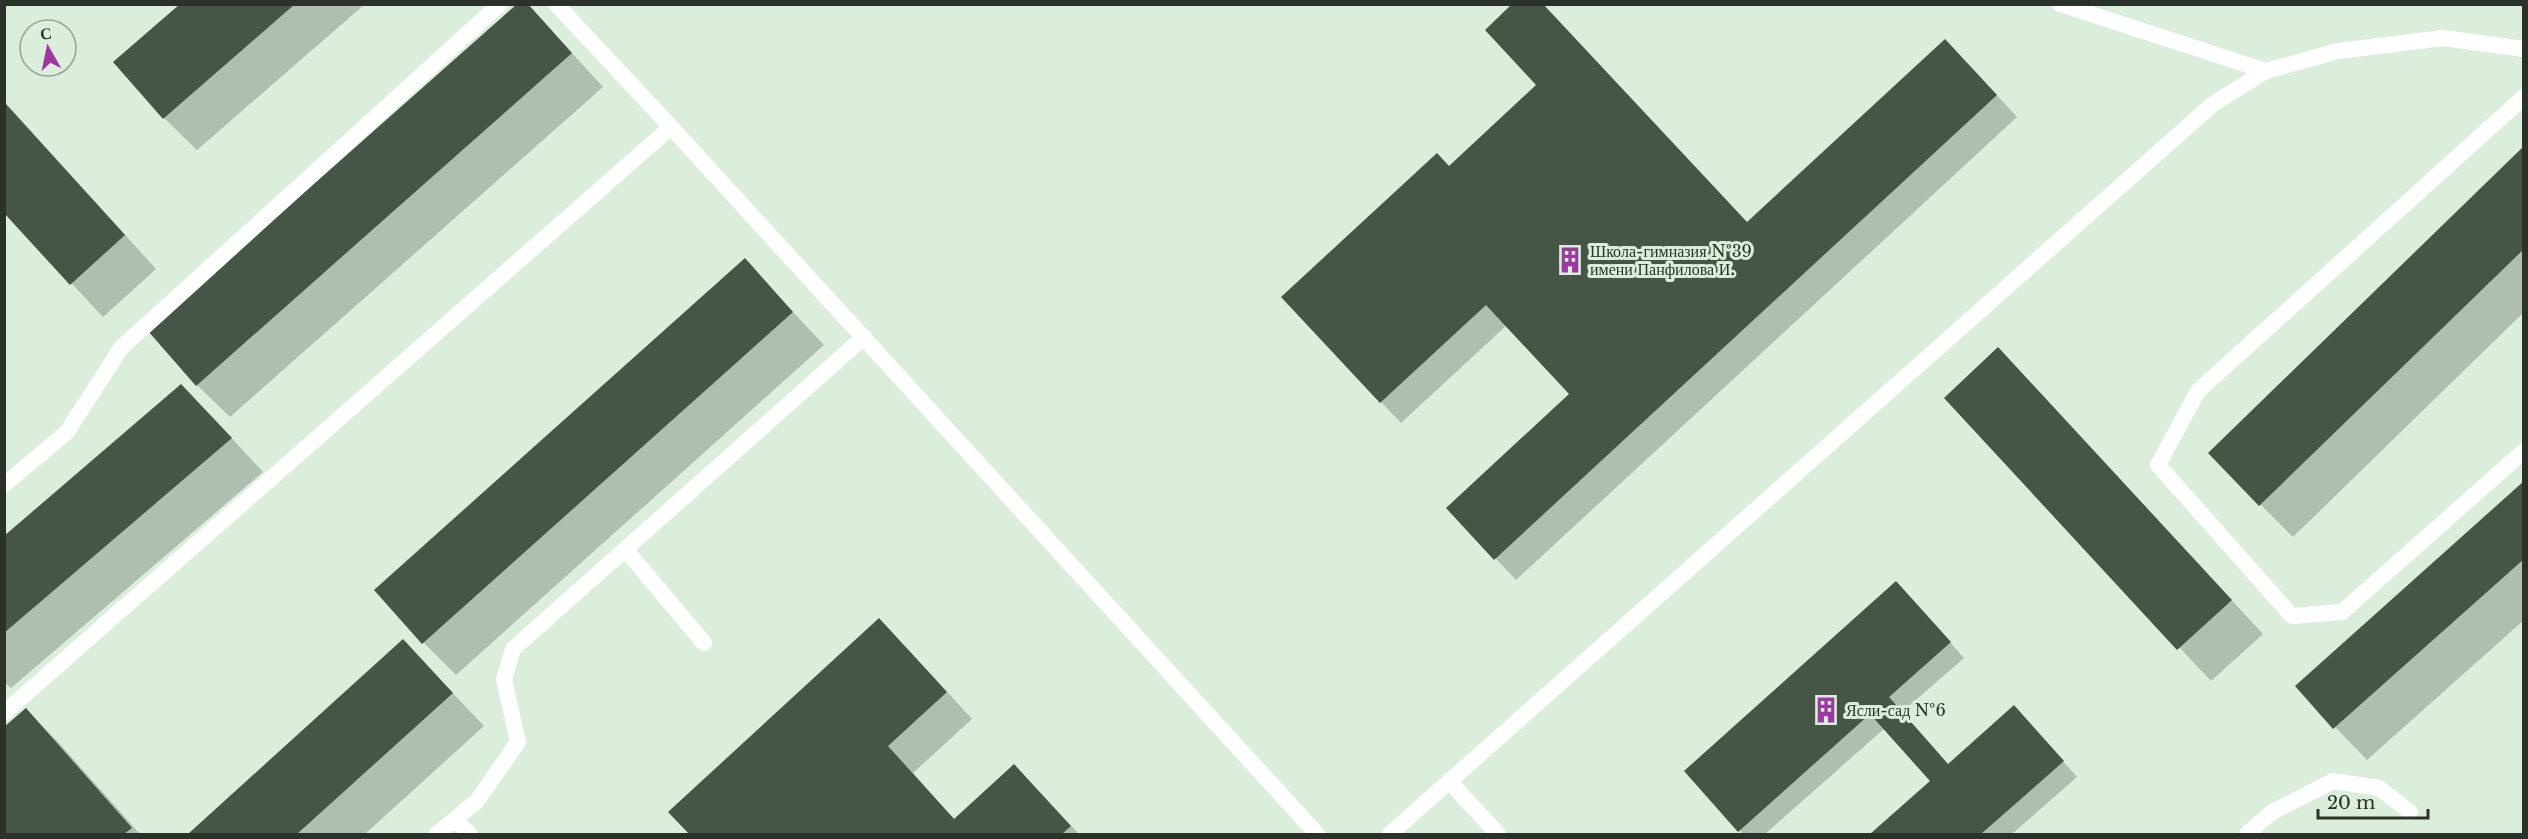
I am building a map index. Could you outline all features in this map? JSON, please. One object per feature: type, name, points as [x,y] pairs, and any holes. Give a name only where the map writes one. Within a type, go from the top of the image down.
[{"type":"lane","points":[[4,485],[67,432],[121,348],[500,4]]},
{"type":"lane","points":[[556,4],[864,337],[1317,834]]},
{"type":"lane","points":[[2060,4],[2266,71]]},
{"type":"lane","points":[[1390,834],[2213,104],[2266,71],[2338,51],[2443,38],[2523,49]]},
{"type":"lane","points":[[2523,97],[2198,391],[2158,465],[2292,616],[2342,612],[2523,451]]},
{"type":"lane","points":[[4,713],[671,127]]},
{"type":"lane","points":[[437,834],[477,801],[518,742],[504,679],[513,649],[864,337]]},
{"type":"lane","points":[[625,549],[704,643]]},
{"type":"lane","points":[[1449,781],[1498,834]]},
{"type":"lane","points":[[2247,834],[2272,812],[2333,781],[2379,788],[2410,812]]},
{"type":"lane","points":[[455,820],[470,834]]},
{"type":"building","points":[[180,4],[295,4],[163,119],[113,62]]},
{"type":"building","points":[[517,4],[528,4],[572,53],[196,386],[148,331]]},
{"type":"building","name":"Школа-гимназия №39 имени Панфилова И.","points":[[1512,4],[1543,4],[1747,222],[1945,39],[1997,95],[1494,560],[1446,508],[1569,394],[1486,305],[1380,403],[1281,297],[1437,153],[1449,166],[1536,85],[1485,30]]},
{"type":"building","points":[[4,102],[125,235],[70,285],[4,213]]},
{"type":"building","points":[[2524,146],[2524,249],[2259,506],[2208,453]]},
{"type":"building","points":[[745,258],[793,312],[422,644],[374,590]]},
{"type":"building","points":[[1998,347],[2232,600],[2177,650],[1944,398]]},
{"type":"building","points":[[181,384],[232,438],[4,633],[4,536]]},
{"type":"building","points":[[2524,481],[2524,559],[2333,729],[2295,686]]},
{"type":"building","name":"Ясли-сад №6","points":[[1896,581],[1951,642],[1889,697],[1948,764],[2014,705],[2064,761],[1981,834],[1870,834],[1930,781],[1870,714],[1738,832],[1684,771]]},
{"type":"building","points":[[879,618],[947,692],[888,746],[954,819],[1014,764],[1071,826],[1062,834],[689,834],[668,812]]},
{"type":"building","points":[[403,639],[453,693],[297,834],[188,834]]},
{"type":"building","points":[[26,708],[132,828],[124,834],[4,834],[4,727]]},
{"type":"place","name":"Школа-гимназия №39 имени Панфилова И.","points":[[1570,260]]},
{"type":"place","name":"Ясли-сад №6","points":[[1826,710]]}]
